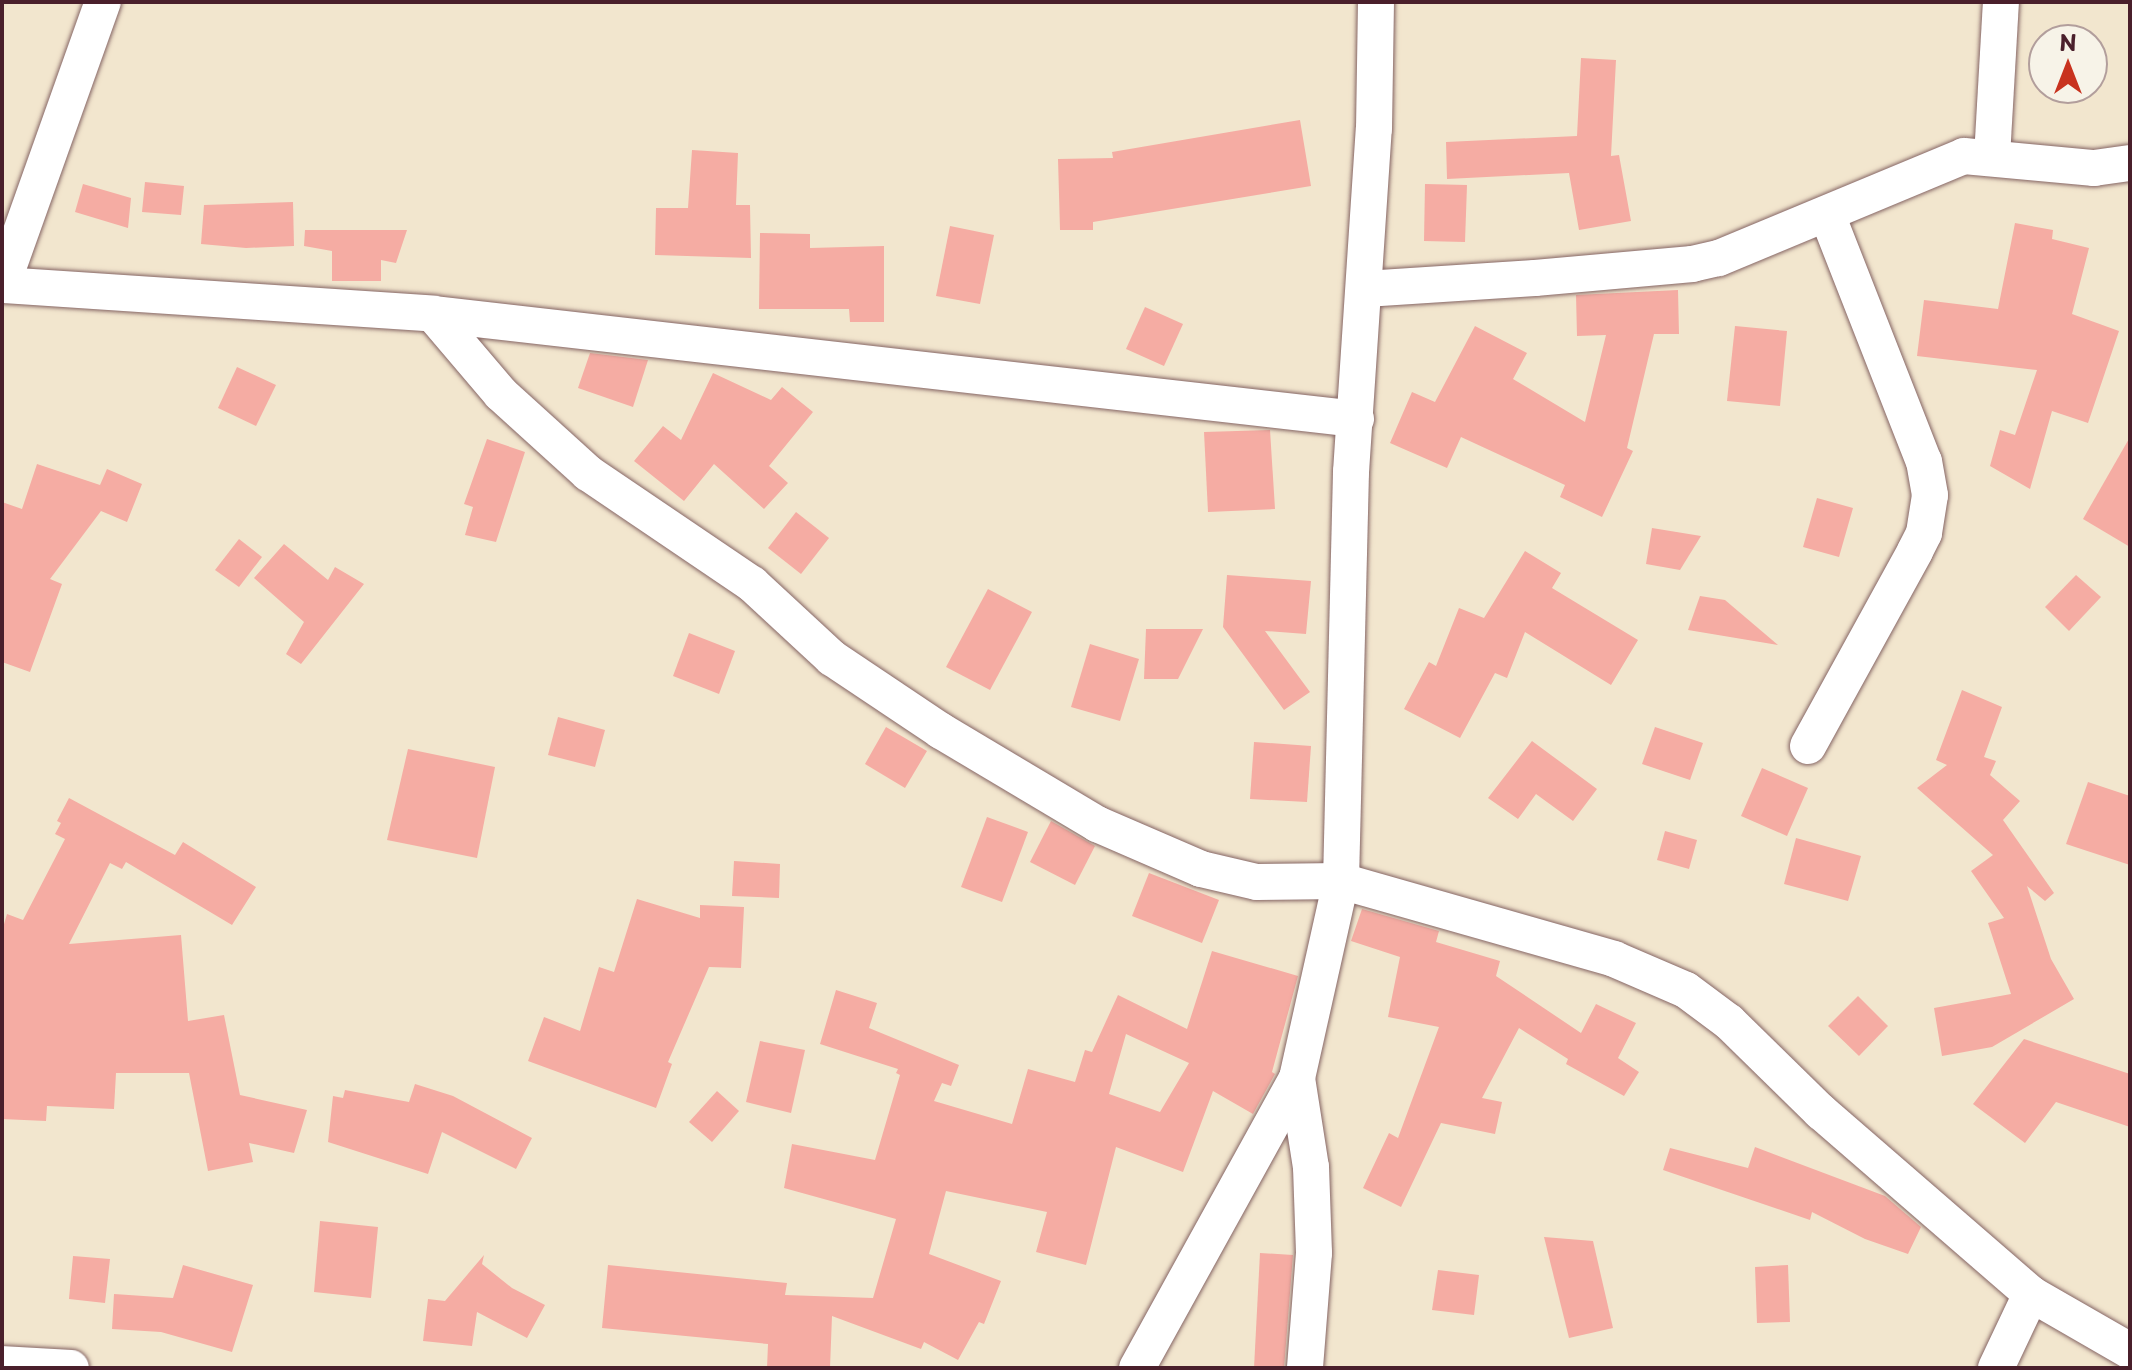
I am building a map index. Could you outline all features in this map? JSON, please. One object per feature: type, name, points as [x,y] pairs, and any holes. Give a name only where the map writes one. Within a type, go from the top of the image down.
[{"type":"street","points":[[103,2],[2,285],[433,314],[1356,419]]},
{"type":"street","points":[[1137,1368],[1297,1078],[1341,881],[1351,472],[1374,129],[1376,2]]},
{"type":"street","points":[[1992,157],[2001,2]]},
{"type":"street","points":[[1365,289],[1692,264],[1719,258],[1964,156],[2094,168],[2130,163]]},
{"type":"street","points":[[1808,746],[1924,533],[1930,495],[1924,462],[1827,215]]},
{"type":"street","points":[[433,314],[501,394],[567,456],[669,530],[752,584],[832,658],[941,731],[1097,824],[1201,869],[1257,882],[1341,881],[1614,959],[1686,990],[1729,1022],[1821,1112],[2031,1294],[2130,1351]]},
{"type":"street","points":[[1297,1078],[1311,1167],[1314,1253],[1305,1368]]},
{"type":"street","points":[[1996,1368],[2031,1294]]},
{"type":"street","points":[[2,1364],[71,1368]]},
{"type":"building","points":[[1581,58],[1616,60],[1611,156],[1619,155],[1631,221],[1579,230],[1569,173],[1447,179],[1446,142],[1577,136]]},
{"type":"building","points":[[1300,120],[1311,186],[1093,222],[1093,230],[1060,230],[1058,159],[1113,158],[1112,152]]},
{"type":"building","points":[[692,150],[738,153],[736,205],[750,205],[751,258],[655,255],[656,208],[688,208]]},
{"type":"building","points":[[145,182],[184,186],[181,215],[142,212]]},
{"type":"building","points":[[83,184],[131,198],[128,228],[75,212]]},
{"type":"building","points":[[1425,184],[1467,185],[1465,242],[1424,241]]},
{"type":"building","points":[[293,202],[294,246],[246,248],[201,244],[204,205]]},
{"type":"building","points":[[2015,223],[2053,230],[2052,239],[2089,248],[2072,314],[2119,331],[2088,423],[2052,411],[2030,489],[1990,466],[2000,430],[2015,435],[2037,370],[1917,356],[1924,300],[1998,309]]},
{"type":"building","points":[[950,226],[994,235],[980,304],[936,296]]},
{"type":"building","points":[[305,230],[407,230],[396,263],[381,260],[381,281],[332,281],[332,251],[304,246]]},
{"type":"building","points":[[760,233],[810,234],[810,248],[884,246],[884,322],[850,322],[849,309],[759,309]]},
{"type":"building","points":[[1678,290],[1679,334],[1654,334],[1627,448],[1633,451],[1602,517],[1560,497],[1565,485],[1461,437],[1447,468],[1390,443],[1412,392],[1435,402],[1475,326],[1527,353],[1513,379],[1585,422],[1606,335],[1577,336],[1576,295]]},
{"type":"building","points":[[1145,307],[1183,324],[1164,366],[1126,349]]},
{"type":"building","points":[[1735,326],[1787,331],[1780,406],[1727,401]]},
{"type":"building","points":[[590,353],[648,360],[633,407],[578,388]]},
{"type":"building","points":[[237,367],[276,385],[256,426],[218,408]]},
{"type":"building","points":[[713,373],[771,400],[782,387],[813,412],[769,466],[788,483],[764,509],[714,464],[684,501],[634,461],[663,426],[681,440]]},
{"type":"building","points":[[1270,430],[1275,509],[1208,512],[1204,432]]},
{"type":"building","points":[[2130,437],[2130,547],[2083,519]]},
{"type":"building","points":[[487,439],[525,452],[496,542],[465,535],[473,507],[464,504]]},
{"type":"building","points":[[37,464],[100,485],[107,469],[142,484],[127,522],[101,511],[50,579],[62,584],[30,672],[2,662],[2,502],[22,509]]},
{"type":"building","points":[[1817,498],[1853,508],[1839,557],[1803,547]]},
{"type":"building","points":[[796,512],[829,538],[801,574],[768,548]]},
{"type":"building","points":[[1652,528],[1701,536],[1680,570],[1646,564]]},
{"type":"building","points":[[239,539],[262,557],[239,587],[215,570]]},
{"type":"building","points":[[284,544],[328,580],[335,567],[364,584],[301,664],[286,654],[304,622],[254,578]]},
{"type":"building","points":[[1525,551],[1561,573],[1552,588],[1638,640],[1611,685],[1525,632],[1507,678],[1495,673],[1460,738],[1404,709],[1429,662],[1436,666],[1459,608],[1484,618]]},
{"type":"building","points":[[1227,575],[1311,581],[1306,634],[1265,631],[1310,692],[1284,710],[1223,627]]},
{"type":"building","points":[[2076,575],[2101,597],[2069,631],[2045,607]]},
{"type":"building","points":[[988,589],[1032,612],[990,690],[946,667]]},
{"type":"building","points":[[1700,596],[1725,600],[1778,645],[1688,630]]},
{"type":"building","points":[[1146,629],[1203,629],[1178,679],[1144,679]]},
{"type":"building","points":[[689,633],[735,651],[719,694],[673,676]]},
{"type":"building","points":[[1090,644],[1139,659],[1120,721],[1071,707]]},
{"type":"building","points":[[1962,690],[2002,707],[1984,757],[1996,761],[1990,775],[2020,801],[2003,820],[2054,893],[2045,901],[2027,886],[2051,959],[2074,999],[1992,1047],[1942,1056],[1934,1008],[2011,994],[1988,923],[2004,918],[1971,871],[1993,855],[1917,788],[1947,765],[1936,760]]},
{"type":"building","points":[[558,717],[605,730],[595,767],[548,755]]},
{"type":"building","points":[[886,727],[927,751],[905,788],[865,764]]},
{"type":"building","points":[[1655,727],[1703,743],[1690,780],[1642,764]]},
{"type":"building","points":[[1532,741],[1597,789],[1573,821],[1536,794],[1518,819],[1488,798]]},
{"type":"building","points":[[1254,742],[1311,746],[1307,802],[1250,799]]},
{"type":"building","points":[[408,749],[495,767],[477,858],[387,840]]},
{"type":"building","points":[[1762,768],[1808,788],[1787,836],[1741,816]]},
{"type":"building","points":[[2088,782],[2130,796],[2130,865],[2066,844]]},
{"type":"building","points":[[69,798],[175,855],[183,842],[256,887],[232,925],[126,862],[122,869],[110,863],[69,944],[181,935],[188,1021],[224,1015],[240,1095],[307,1110],[294,1153],[249,1143],[253,1162],[208,1171],[189,1073],[116,1073],[114,1109],[47,1106],[46,1121],[2,1119],[2,931],[7,914],[23,920],[65,839],[55,834],[61,823],[57,821]]},
{"type":"building","points":[[987,817],[1028,832],[1002,902],[961,887]]},
{"type":"building","points":[[1051,821],[1095,846],[1075,885],[1030,862]]},
{"type":"building","points":[[1665,831],[1697,840],[1689,869],[1657,860]]},
{"type":"building","points":[[1796,838],[1861,856],[1848,901],[1784,884]]},
{"type":"building","points":[[734,861],[780,864],[779,898],[732,896]]},
{"type":"building","points":[[1149,873],[1219,900],[1202,943],[1132,916]]},
{"type":"building","points":[[637,899],[700,918],[700,905],[744,907],[741,968],[709,967],[668,1062],[672,1064],[656,1108],[528,1061],[544,1017],[580,1031],[599,967],[614,972]]},
{"type":"building","points":[[1362,909],[1439,931],[1436,942],[1500,961],[1496,976],[1581,1033],[1596,1004],[1636,1023],[1618,1058],[1639,1072],[1624,1096],[1566,1064],[1568,1059],[1519,1028],[1482,1098],[1502,1102],[1495,1134],[1441,1123],[1401,1207],[1363,1188],[1389,1133],[1398,1138],[1439,1027],[1388,1017],[1400,957],[1351,941]]},
{"type":"building","points":[[1212,951],[1298,976],[1272,1072],[1275,1074],[1253,1114],[1213,1091],[1183,1172],[1116,1147],[1086,1265],[1036,1252],[1047,1212],[946,1191],[929,1254],[1001,1281],[984,1324],[979,1322],[958,1360],[924,1342],[921,1349],[832,1316],[830,1368],[767,1368],[768,1344],[602,1328],[608,1265],[787,1283],[785,1295],[873,1298],[896,1219],[784,1188],[792,1144],[875,1160],[900,1075],[896,1073],[898,1069],[820,1044],[836,990],[877,1003],[869,1028],[959,1065],[951,1086],[942,1083],[934,1101],[1012,1124],[1028,1069],[1075,1082],[1085,1050],[1092,1052],[1118,995],[1187,1029]],"holes":[[[1126,1034],[1189,1063],[1160,1112],[1109,1094]]]},
{"type":"building","points":[[1858,996],[1888,1026],[1859,1056],[1828,1026]]},
{"type":"building","points":[[2024,1039],[2130,1074],[2130,1127],[2056,1102],[2025,1143],[1973,1104]]},
{"type":"building","points":[[760,1041],[805,1050],[791,1113],[746,1102]]},
{"type":"building","points":[[415,1084],[453,1096],[532,1138],[516,1169],[442,1132],[428,1174],[328,1142],[333,1096],[343,1098],[345,1090],[409,1102]]},
{"type":"building","points":[[717,1091],[739,1111],[712,1142],[689,1122]]},
{"type":"building","points":[[1755,1147],[1885,1196],[1921,1227],[1908,1254],[1865,1239],[1812,1212],[1810,1220],[1663,1170],[1670,1148],[1748,1168]]},
{"type":"building","points":[[320,1221],[378,1227],[371,1298],[314,1292]]},
{"type":"building","points":[[1544,1237],[1593,1241],[1613,1328],[1569,1338]]},
{"type":"building","points":[[1260,1253],[1293,1255],[1284,1368],[1254,1368]]},
{"type":"building","points":[[484,1255],[482,1264],[512,1288],[545,1305],[527,1338],[477,1312],[472,1346],[423,1341],[428,1299],[445,1301]]},
{"type":"building","points":[[73,1256],[110,1259],[105,1303],[69,1299]]},
{"type":"building","points":[[183,1265],[253,1285],[232,1352],[161,1332],[112,1329],[114,1294],[173,1298]]},
{"type":"building","points":[[1788,1265],[1790,1322],[1757,1323],[1755,1267]]},
{"type":"building","points":[[1438,1270],[1479,1275],[1474,1315],[1432,1310]]}]
